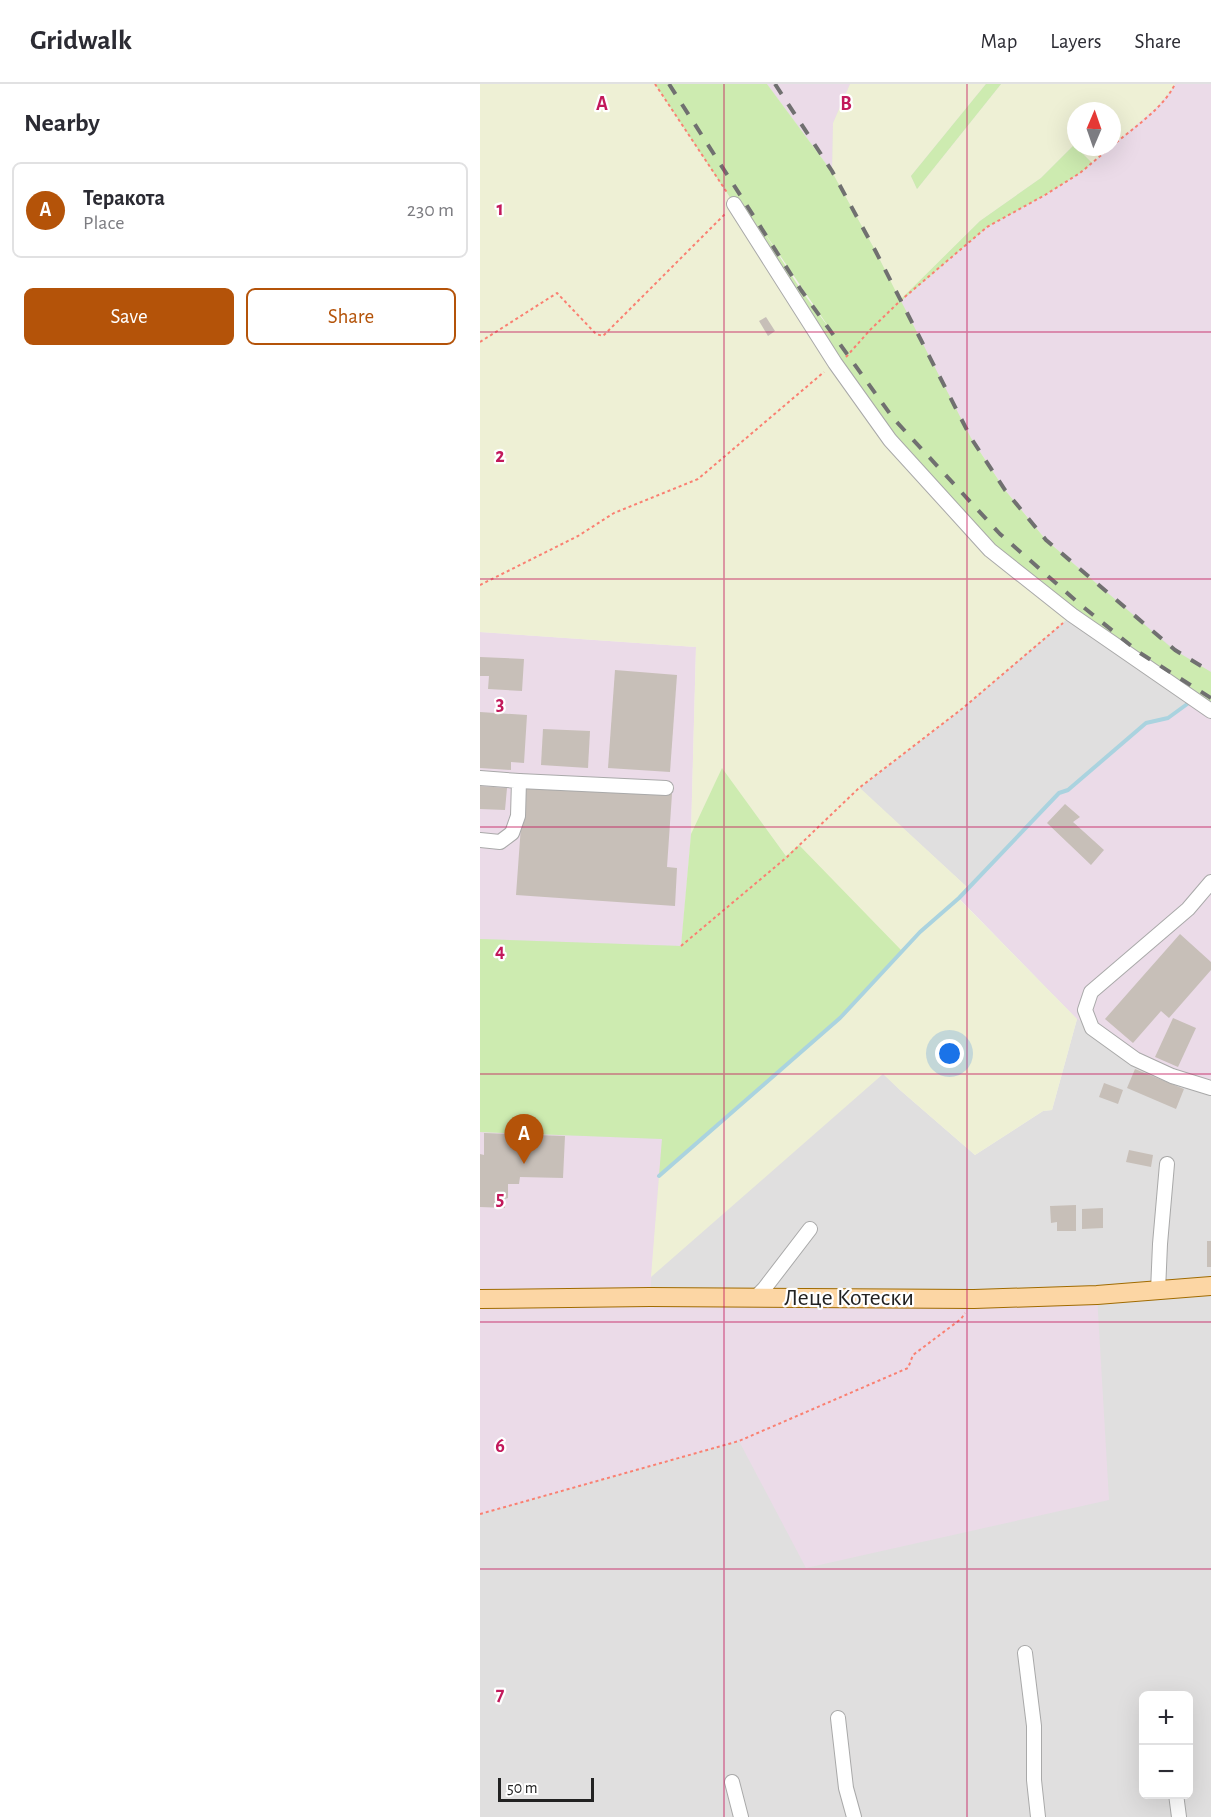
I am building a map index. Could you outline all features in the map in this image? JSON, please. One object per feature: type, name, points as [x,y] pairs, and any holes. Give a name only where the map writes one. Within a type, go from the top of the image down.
[{"type":"main road","name":"Леце Котески","points":[[482,1295],[974,1299],[1098,1295],[1211,1286]]},
{"type":"street","points":[[734,204],[835,363],[890,440],[990,550],[1072,615],[1211,711]]},
{"type":"street","points":[[480,778],[666,788]]},
{"type":"street","points":[[480,840],[500,842],[512,833],[518,816],[519,781]]},
{"type":"street","points":[[1211,882],[1188,909],[1091,992],[1085,1010],[1092,1028],[1135,1059],[1172,1076],[1211,1088]]},
{"type":"street","points":[[1158,1291],[1167,1164]]},
{"type":"street","points":[[755,1298],[810,1229]]},
{"type":"street","points":[[1025,1653],[1034,1726],[1034,1780],[1038,1817]]},
{"type":"street","points":[[838,1718],[846,1788],[854,1817]]},
{"type":"street","points":[[732,1782],[741,1817]]},
{"type":"street","points":[[1177,1799],[1179,1817]]},
{"type":"path","points":[[480,342],[557,293],[596,334],[603,336],[734,204],[655,84]]},
{"type":"path","points":[[1121,138],[1156,108],[1171,92],[1175,84]]},
{"type":"path","points":[[480,585],[578,536],[614,513],[698,479],[835,363],[848,356],[870,330],[900,301],[987,227],[1080,173],[1100,156]]},
{"type":"path","points":[[681,946],[787,857],[859,788],[963,708],[1072,615]]},
{"type":"path","points":[[480,1514],[739,1441],[908,1368],[913,1355],[961,1319],[974,1299]]},
{"type":"shaded area","points":[[767,84],[1211,84],[1211,1817],[480,1817],[480,632],[691,834],[651,1276],[883,1073],[975,1155],[1043,1111],[1052,1110],[1077,1019],[959,898],[968,888],[859,788],[963,708],[1102,588],[1046,540],[971,438],[832,172]]},
{"type":"shaded area","points":[[767,84],[850,84],[833,123],[832,171]]},
{"type":"shaded area","points":[[1175,84],[1211,84],[1211,672],[1175,650],[1046,540],[1005,490],[971,438],[900,301],[987,227],[1080,173],[1100,156],[1121,156],[1121,138],[1156,108]]},
{"type":"shaded area","points":[[480,632],[696,647],[691,834],[681,946],[480,939]]},
{"type":"shaded area","points":[[1193,700],[1211,711],[1211,1088],[1172,1076],[1077,1019],[959,898],[1059,793],[1068,789],[1146,723],[1168,717]]},
{"type":"shaded area","points":[[480,1132],[662,1139],[650,1296],[1097,1295],[1109,1500],[806,1568],[739,1441],[480,1514]]},
{"type":"green space","points":[[480,84],[655,84],[835,363],[1072,615],[963,708],[860,788],[968,888],[959,899],[1077,1019],[1052,1110],[1043,1111],[975,1155],[883,1074],[651,1277],[659,1176],[840,1018],[902,951],[787,857],[722,769],[691,834],[696,647],[480,632]]},
{"type":"green space","points":[[655,84],[767,84],[832,172],[900,300],[980,221],[1041,178],[1067,152],[1067,156],[1085,156],[1092,163],[1045,195],[987,227],[901,301],[971,438],[1005,490],[1046,540],[1174,650],[1211,672],[1211,711],[990,550],[890,440]],"holes":[[[760,226],[832,332],[801,290]]]},
{"type":"green space","points":[[850,84],[986,84],[911,176],[917,189],[1001,84],[1175,84],[1156,108],[1121,138],[1121,102],[1067,102],[1067,152],[1041,178],[980,221],[900,301],[832,172],[833,123]]},
{"type":"green space","points":[[986,84],[1001,84],[917,189],[911,176]]},
{"type":"green space","points":[[1085,156],[1100,156],[1092,163]]},
{"type":"green space","points":[[722,768],[786,856],[799,845],[902,951],[840,1018],[659,1176],[662,1139],[480,1132],[480,939],[681,946],[691,834]]},
{"type":"building","points":[[766,317],[775,331],[768,336],[759,321]]},
{"type":"building","points":[[480,657],[524,659],[522,691],[488,689],[489,676],[480,676]]},
{"type":"building","points":[[615,670],[677,675],[670,772],[608,768]]},
{"type":"building","points":[[480,712],[527,715],[524,763],[511,762],[511,770],[480,768]]},
{"type":"building","points":[[543,729],[590,731],[588,768],[541,765]]},
{"type":"building","points":[[524,784],[672,794],[667,867],[677,868],[675,906],[516,895]]},
{"type":"building","points":[[480,786],[507,788],[505,810],[480,809]]},
{"type":"building","points":[[1065,804],[1080,817],[1073,822],[1104,850],[1091,865],[1047,823]]},
{"type":"building","points":[[1180,934],[1211,962],[1211,970],[1169,1018],[1161,1011],[1133,1043],[1105,1019]]},
{"type":"building","points":[[1173,1018],[1196,1028],[1178,1067],[1155,1057]]},
{"type":"building","points":[[1135,1069],[1184,1089],[1176,1109],[1127,1088]]},
{"type":"building","points":[[1104,1083],[1123,1090],[1118,1104],[1099,1097]]},
{"type":"building","points":[[484,1133],[565,1136],[563,1178],[520,1177],[519,1184],[508,1184],[505,1208],[480,1207],[480,1154],[484,1155]]},
{"type":"building","points":[[1129,1150],[1153,1155],[1151,1167],[1126,1162]]},
{"type":"building","points":[[1076,1205],[1076,1231],[1057,1231],[1057,1222],[1051,1223],[1050,1206]]},
{"type":"building","points":[[1103,1208],[1103,1228],[1082,1229],[1082,1209]]},
{"type":"building","points":[[1207,1241],[1211,1241],[1211,1267],[1207,1267]]},
{"type":"waterway","points":[[659,1176],[840,1018],[920,932],[959,898],[1059,793],[1068,790],[1146,723],[1168,718],[1190,702]]},
{"type":"railway","points":[[669,84],[801,290],[893,418],[1000,534],[1140,653],[1211,698]]},
{"type":"railway","points":[[775,84],[832,171],[971,438],[1005,490],[1046,540],[1175,650],[1211,672]]},
{"type":"place","name":"Теракота","points":[[524,1164]]}]
